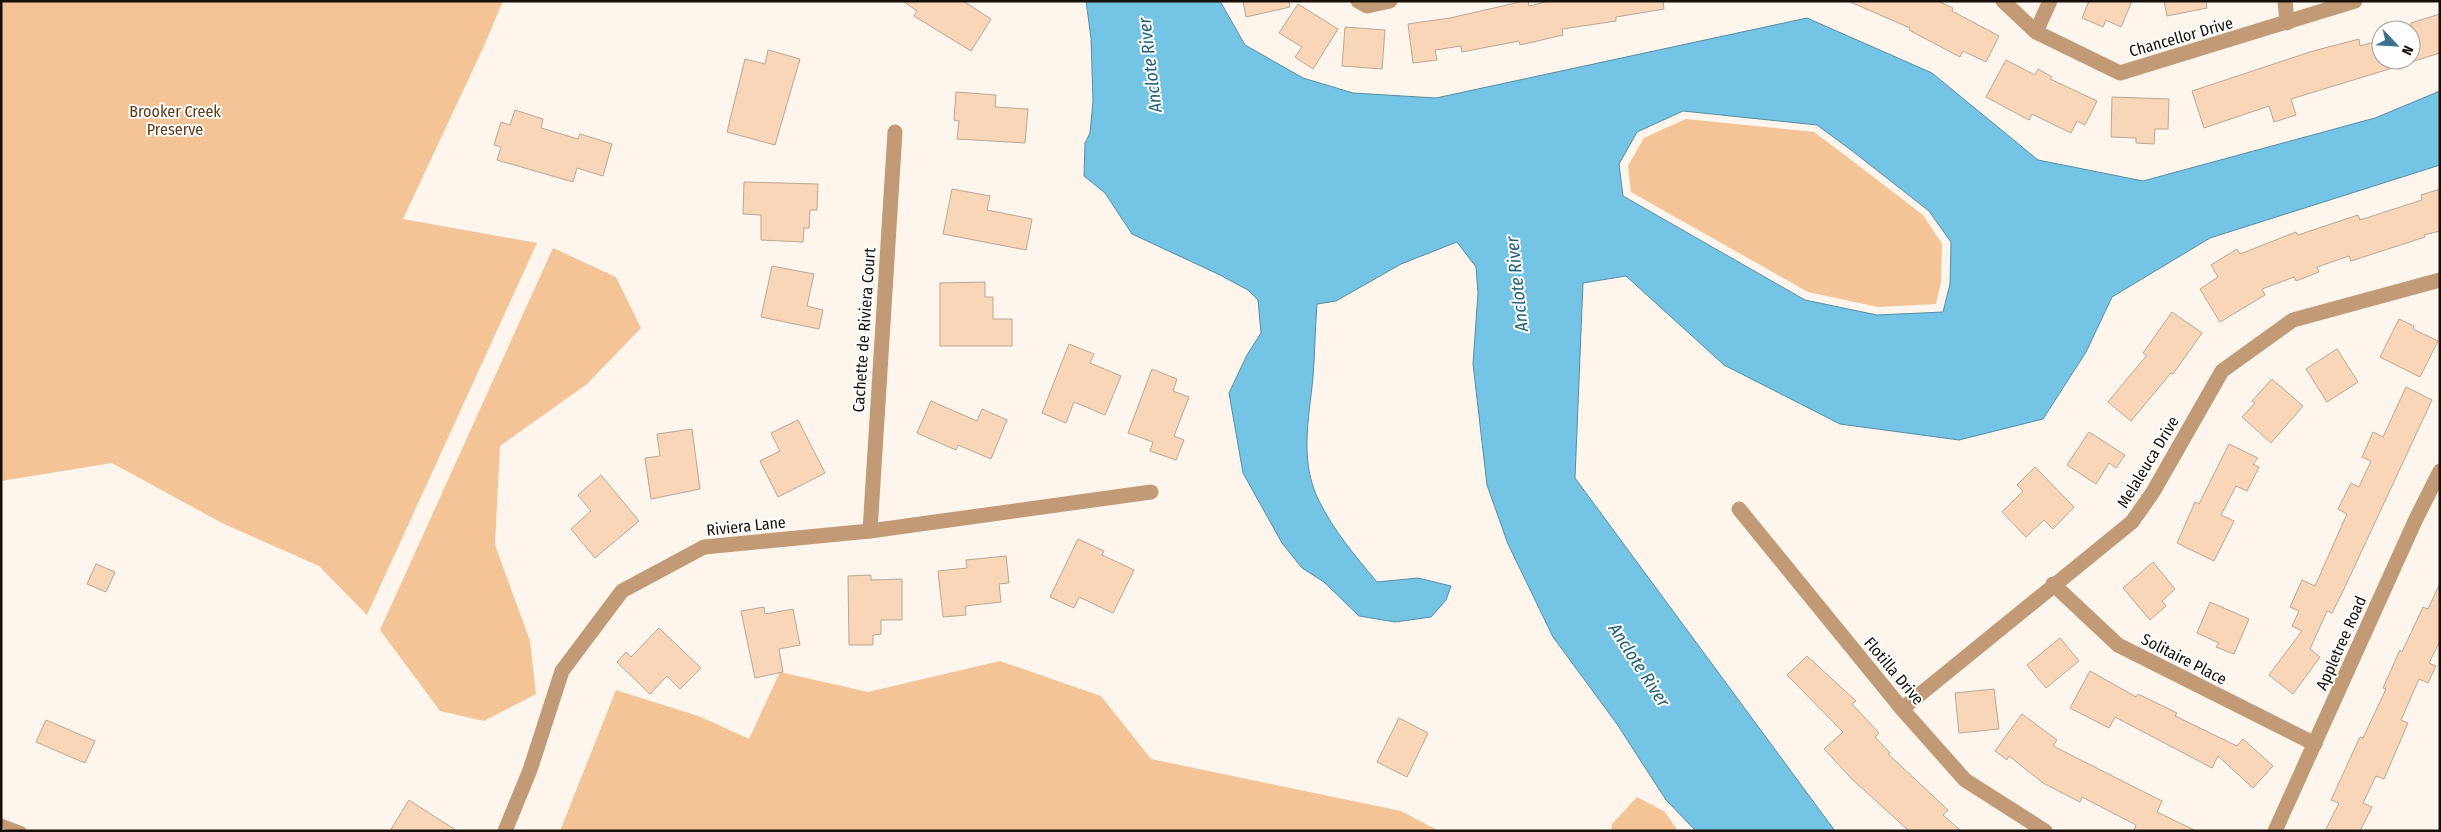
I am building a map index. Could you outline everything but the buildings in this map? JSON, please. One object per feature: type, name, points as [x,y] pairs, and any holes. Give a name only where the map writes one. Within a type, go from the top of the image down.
[{"type":"street","points":[[1358,1],[1367,6],[1390,1]]},
{"type":"street","name":"Chancellor Drive","points":[[2003,1],[2036,32],[2120,73],[2355,1]]},
{"type":"street","points":[[2036,32],[2050,1]]},
{"type":"street","points":[[2285,1],[2287,23]]},
{"type":"street","name":"Cachette de Riviera Court","points":[[870,531],[894,132]]},
{"type":"street","name":"Melaleuca Drive","points":[[1902,708],[2132,522],[2153,492],[2222,371],[2293,320],[2440,280]]},
{"type":"street","name":"Appletree Road","points":[[2275,831],[2440,471]]},
{"type":"street","name":"Riviera Lane","points":[[504,831],[530,770],[562,671],[622,592],[704,547],[870,531],[1151,492]]},
{"type":"street","name":"Flotilla Drive","points":[[1738,508],[1902,708],[1965,780],[2045,831]]},
{"type":"street","name":"Solitaire Place","points":[[2053,584],[2118,645],[2315,744]]},
{"type":"lane","points":[[1,823],[22,831]]},
{"type":"green space","name":"Brooker Creek Preserve","points":[[1,1],[503,1],[403,219],[537,243],[367,615],[319,566],[222,523],[112,463],[1,481]]},
{"type":"green space","points":[[1686,119],[1814,132],[1923,215],[1942,244],[1941,282],[1936,304],[1878,307],[1808,292],[1631,192],[1628,166],[1644,138]]},
{"type":"green space","points":[[553,248],[616,277],[641,328],[587,384],[500,446],[495,545],[530,641],[536,694],[484,721],[440,711],[380,630]]},
{"type":"green space","points":[[1000,661],[1101,696],[1151,759],[1401,811],[1439,831],[560,831],[616,690],[701,717],[749,739],[780,672],[868,692]]},
{"type":"green space","points":[[1637,797],[1665,812],[1678,831],[1611,831],[1612,824]]},
{"type":"water","name":"Anclote River","points":[[1086,1],[1220,1],[1245,45],[1303,78],[1353,93],[1436,98],[1807,18],[1932,73],[2038,160],[2143,181],[2375,118],[2440,91],[2440,165],[2210,238],[2112,297],[2086,352],[2043,419],[1959,440],[1840,424],[1724,365],[1626,276],[1583,283],[1575,478],[1835,831],[1696,831],[1666,800],[1617,724],[1553,637],[1508,544],[1487,485],[1473,364],[1478,293],[1476,267],[1457,242],[1401,264],[1336,301],[1317,304],[1307,455],[1309,471],[1319,501],[1338,533],[1377,582],[1418,578],[1451,586],[1446,600],[1431,617],[1395,622],[1359,616],[1324,582],[1302,568],[1282,543],[1243,473],[1229,393],[1247,355],[1261,333],[1258,300],[1248,290],[1218,274],[1132,234],[1105,193],[1084,176],[1085,143],[1090,133],[1093,101],[1091,38]],"holes":[[[1683,111],[1817,125],[1929,211],[1951,242],[1950,284],[1943,312],[1877,315],[1805,300],[1623,196],[1619,164],[1637,132]]]}]
